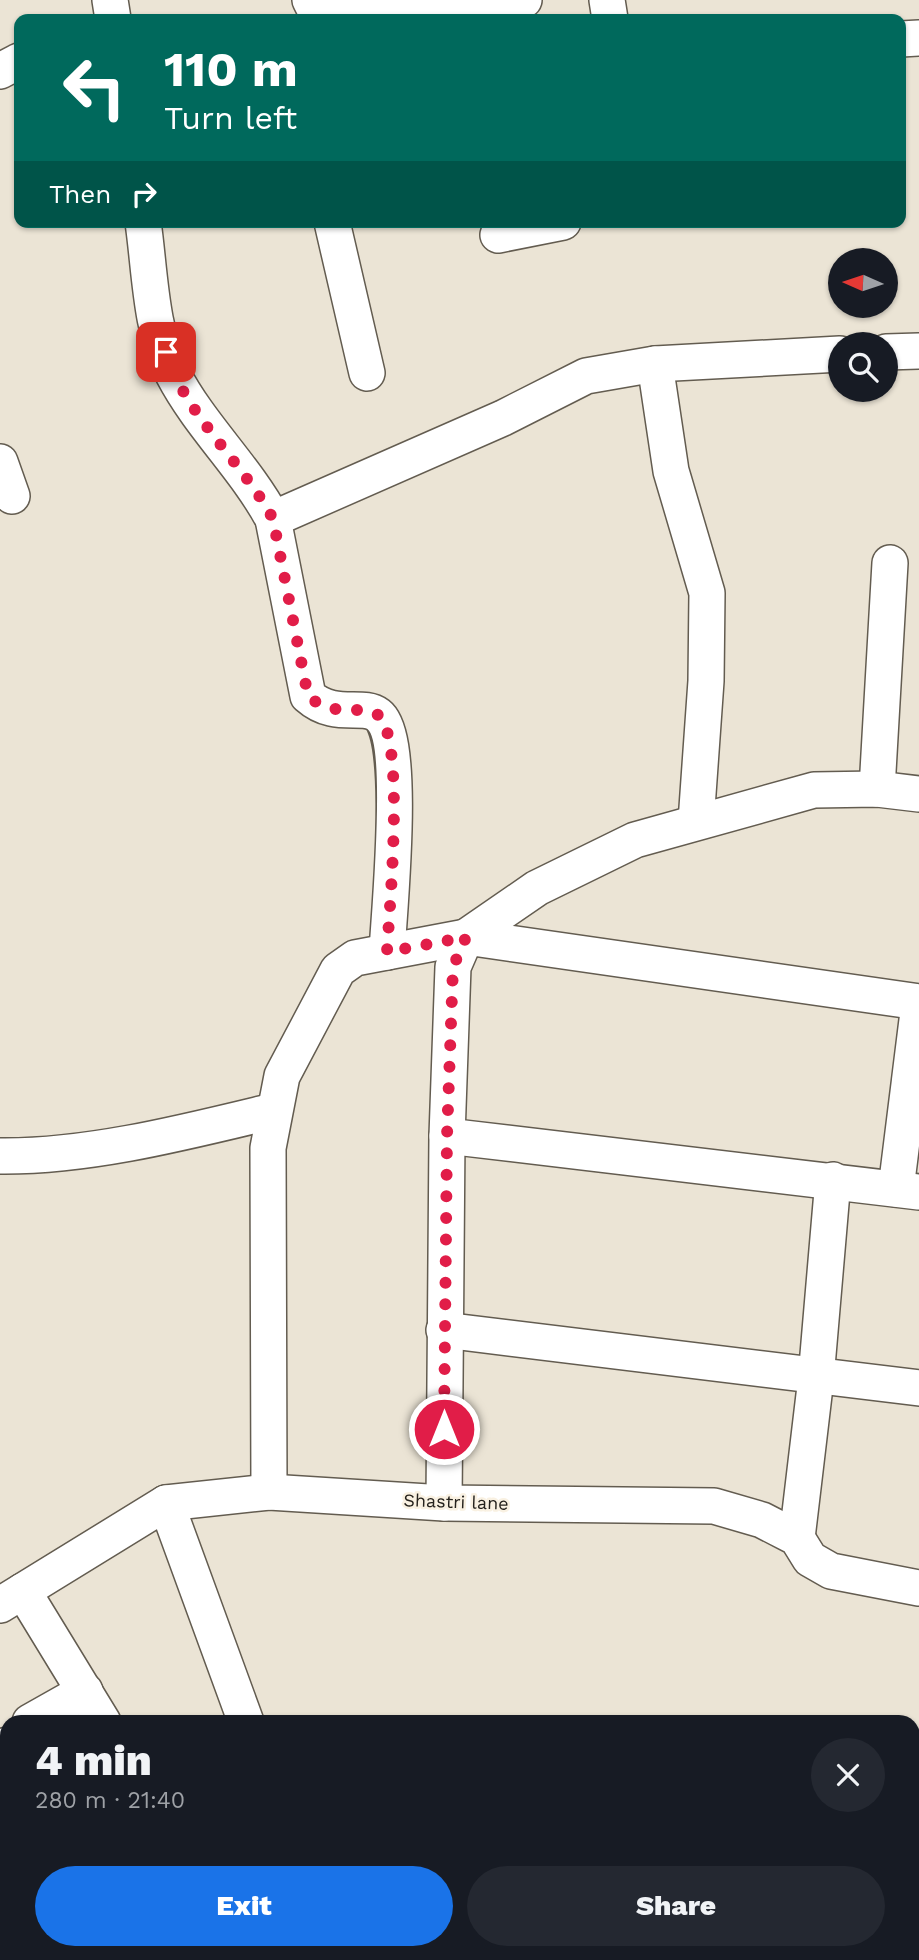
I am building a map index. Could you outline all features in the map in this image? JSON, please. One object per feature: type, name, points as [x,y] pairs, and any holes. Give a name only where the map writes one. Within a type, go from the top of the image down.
[{"type":"street","points":[[312,8],[343,10],[524,0]]},
{"type":"street","points":[[144,228],[159,332],[172,372],[210,430],[259,493],[273,519],[308,696],[321,708],[375,712],[386,722],[395,768],[387,952]]},
{"type":"street","points":[[333,228],[367,373]]},
{"type":"street","points":[[498,235],[533,228]]},
{"type":"street","points":[[898,352],[919,351]]},
{"type":"street","points":[[273,519],[503,418],[586,376],[655,364],[828,356]]},
{"type":"street","points":[[655,364],[671,471],[707,593],[706,681],[696,822]]},
{"type":"street","points":[[0,462],[12,496]]},
{"type":"street","points":[[877,789],[890,563]]},
{"type":"street","points":[[444,1503],[447,1136],[453,967],[466,937],[537,888],[635,840],[814,790],[877,789],[919,794]]},
{"type":"street","points":[[269,1492],[268,1148],[273,1111],[282,1076],[338,970],[355,958],[466,937],[919,1003],[908,1191],[447,1136]]},
{"type":"street","points":[[0,1156],[36,1157],[192,1131],[273,1111]]},
{"type":"street","points":[[797,1538],[816,1378],[833,1180]]},
{"type":"street","points":[[444,1330],[816,1378],[919,1388]]},
{"type":"street","name":"Shastri lane","points":[[11,1598],[166,1503],[269,1492],[444,1503],[714,1506],[762,1520],[797,1538],[810,1559],[831,1571],[919,1588]]},
{"type":"street","points":[[166,1503],[243,1715]]},
{"type":"street","points":[[11,1598],[85,1691],[99,1715]]},
{"type":"street","points":[[42,1715],[85,1691]]},
{"type":"route","points":[[166,352],[172,372],[188,397],[259,493],[273,519],[308,696],[321,708],[375,712],[386,722],[395,768],[387,952],[466,937],[453,967],[447,1136],[444,1429]]}]
